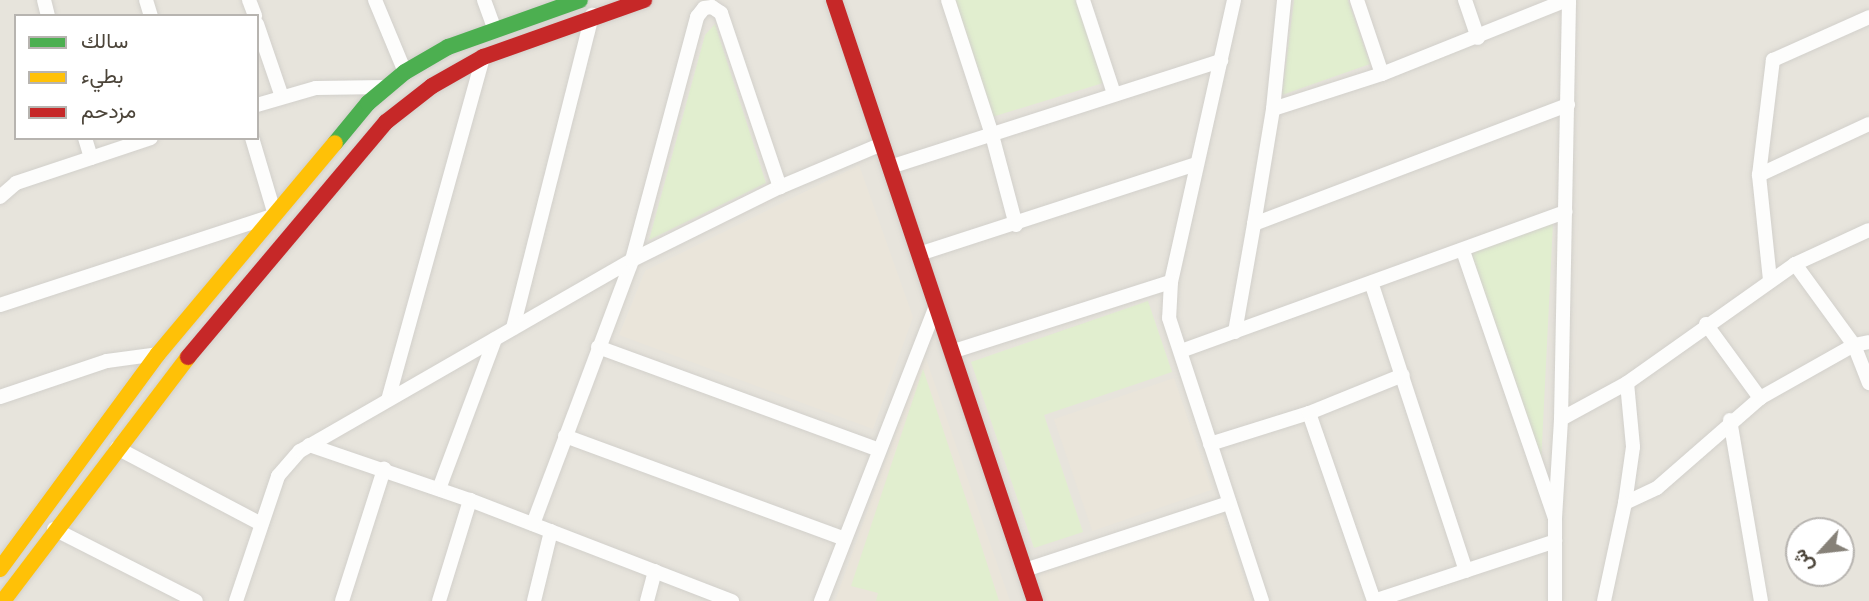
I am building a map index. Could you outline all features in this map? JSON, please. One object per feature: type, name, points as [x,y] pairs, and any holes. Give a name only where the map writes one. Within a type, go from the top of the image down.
[{"type":"main road","points":[[0,569],[158,354],[385,87],[405,72],[494,27],[580,0]]},
{"type":"main road","points":[[3,601],[54,529],[145,411],[371,136],[424,92],[484,58],[592,15],[644,0]]},
{"type":"main road","points":[[834,0],[1035,601]]},
{"type":"main road","points":[[124,400],[145,411]]},
{"type":"street","points":[[375,0],[405,72]]},
{"type":"street","points":[[484,0],[494,27]]},
{"type":"street","points":[[947,0],[992,135],[1016,225]]},
{"type":"street","points":[[1083,0],[1114,94]]},
{"type":"street","points":[[1234,0],[1171,282],[1169,318],[1262,601]]},
{"type":"street","points":[[1235,332],[1273,109],[1284,0]]},
{"type":"street","points":[[1357,0],[1382,74]]},
{"type":"street","points":[[1465,0],[1478,38]]},
{"type":"street","points":[[1273,109],[1382,74],[1568,0],[1566,212],[1561,419],[1555,519],[1555,601]]},
{"type":"street","points":[[533,524],[632,260],[697,17],[704,8],[712,7],[721,13],[780,187]]},
{"type":"street","points":[[513,328],[592,15]]},
{"type":"street","points":[[1770,280],[1759,176],[1773,60],[1869,18]]},
{"type":"street","points":[[259,30],[282,97]]},
{"type":"street","points":[[388,400],[484,58]]},
{"type":"street","points":[[890,167],[1221,61]]},
{"type":"street","points":[[259,104],[333,85],[385,87]]},
{"type":"street","points":[[1254,224],[1568,105]]},
{"type":"street","points":[[1759,176],[1869,124]]},
{"type":"street","points":[[86,140],[91,158]]},
{"type":"street","points":[[0,197],[16,183],[144,140]]},
{"type":"street","points":[[0,306],[275,215],[253,140]]},
{"type":"street","points":[[236,601],[278,476],[309,445],[632,260],[780,187],[882,144]]},
{"type":"street","points":[[919,254],[1016,225],[1196,164]]},
{"type":"street","points":[[1181,351],[1372,285],[1566,212]]},
{"type":"street","points":[[1561,419],[1627,383],[1706,324],[1795,264],[1869,230]]},
{"type":"street","points":[[1463,251],[1555,519]]},
{"type":"street","points":[[1795,264],[1862,344],[1869,383]]},
{"type":"street","points":[[951,352],[1171,282]]},
{"type":"street","points":[[1372,285],[1466,570]]},
{"type":"street","points":[[821,601],[877,449],[936,306]]},
{"type":"street","points":[[1706,324],[1760,398]]},
{"type":"street","points":[[439,489],[495,339]]},
{"type":"street","points":[[1625,503],[1657,488],[1730,419],[1760,398],[1862,344]]},
{"type":"street","points":[[598,347],[877,449]]},
{"type":"street","points":[[0,397],[107,362],[158,354]]},
{"type":"street","points":[[1210,444],[1309,413],[1402,375]]},
{"type":"street","points":[[1604,601],[1625,503],[1633,431],[1627,383]]},
{"type":"street","points":[[1309,413],[1374,601],[1555,541]]},
{"type":"street","points":[[1730,419],[1760,601]]},
{"type":"street","points":[[565,436],[845,540]]},
{"type":"street","points":[[309,445],[470,500],[732,601]]},
{"type":"street","points":[[117,448],[261,524]]},
{"type":"street","points":[[342,601],[384,469]]},
{"type":"street","points":[[439,601],[470,500]]},
{"type":"street","points":[[1025,570],[1229,503]]},
{"type":"street","points":[[54,529],[196,601]]},
{"type":"street","points":[[534,601],[551,531]]},
{"type":"street","points":[[647,601],[654,571]]},
{"type":"shaded area","points":[[0,0],[1869,0],[1869,601],[0,601]]},
{"type":"shaded area","points":[[859,165],[913,317],[873,429],[619,335],[645,271]]},
{"type":"shaded area","points":[[924,353],[1010,601],[835,601]]},
{"type":"shaded area","points":[[1174,378],[1212,490],[1092,531],[1054,419]]},
{"type":"shaded area","points":[[1222,513],[1252,601],[1046,601],[1036,575]]},
{"type":"green space","points":[[953,0],[1076,0],[1103,83],[992,117]]},
{"type":"green space","points":[[1294,0],[1348,0],[1370,64],[1282,95]]},
{"type":"green space","points":[[715,24],[766,183],[649,240],[705,35]]},
{"type":"green space","points":[[1553,223],[1541,464],[1471,253]]},
{"type":"green space","points":[[1148,301],[1172,372],[1044,415],[1083,532],[1034,548],[971,362]]},
{"type":"green space","points":[[923,369],[999,601],[876,601],[878,593],[851,586]]},
{"type":"traffic: fast","points":[[335,143],[368,103],[405,72],[448,47],[580,0]]},
{"type":"traffic: slow","points":[[0,569],[158,354],[335,143]]},
{"type":"traffic: slow","points":[[3,601],[188,357]]},
{"type":"traffic: jam","points":[[188,357],[386,122],[432,86],[483,57],[644,0]]},
{"type":"traffic: jam","points":[[834,0],[1035,601]]}]
